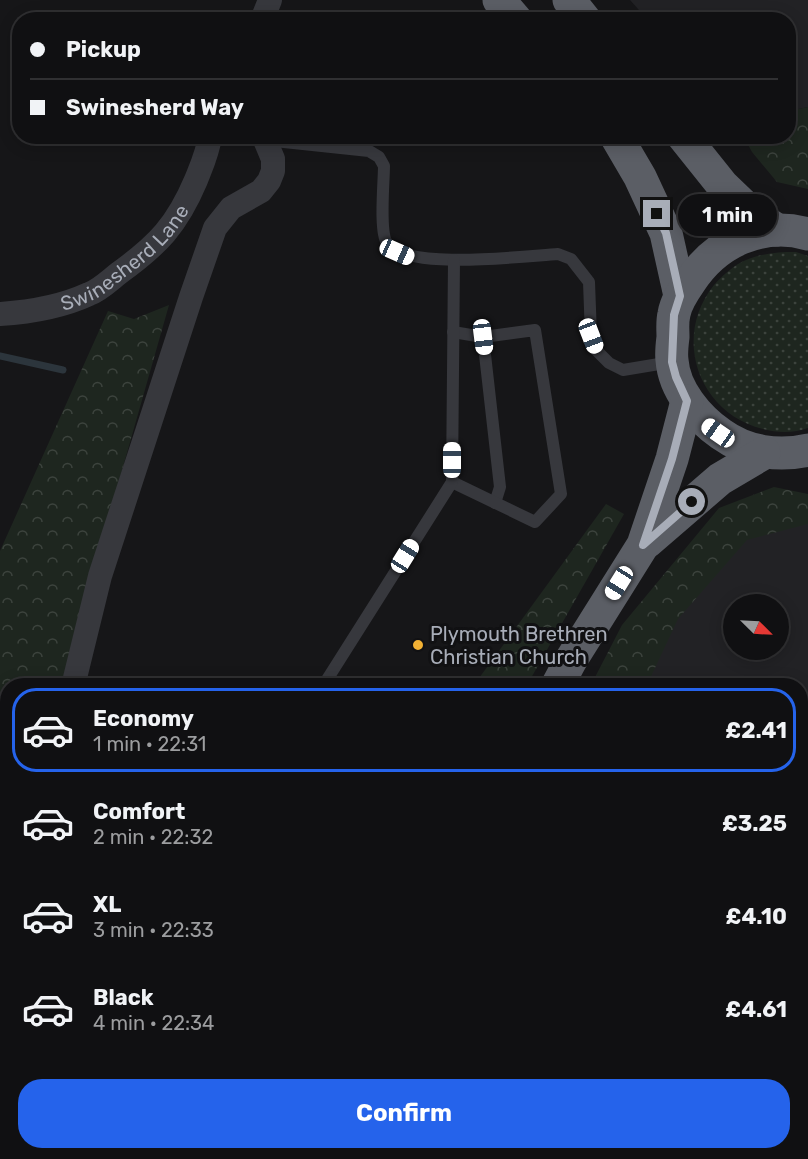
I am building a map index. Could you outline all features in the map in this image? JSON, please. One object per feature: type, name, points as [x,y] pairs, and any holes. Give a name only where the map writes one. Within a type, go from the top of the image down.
[{"type":"highway","points":[[499,0],[509,12]]},
{"type":"highway","points":[[508,0],[518,12]]},
{"type":"highway","points":[[569,0],[579,12]]},
{"type":"highway","points":[[621,144],[640,177],[666,233],[680,296]]},
{"type":"highway","points":[[689,144],[723,186],[748,210],[792,232]]},
{"type":"highway","points":[[792,232],[742,237],[716,251],[694,274],[680,296],[674,315],[672,362],[687,401],[706,424],[730,441],[764,453],[782,454],[808,450]]},
{"type":"highway","points":[[561,678],[643,545],[672,459],[687,401]]},
{"type":"highway","points":[[643,545],[720,479],[764,453]]},
{"type":"street","name":"Swinesherd Lane","points":[[0,314],[52,307],[91,294],[132,264],[164,237],[176,221],[211,144]]},
{"type":"street","points":[[75,678],[100,576],[215,228],[231,208],[261,191],[269,181],[273,171],[273,159],[268,144]]},
{"type":"lane","points":[[314,144],[369,151],[379,157],[384,166],[383,232],[387,243],[397,252],[408,257],[454,260],[558,254],[571,259],[589,282],[591,336],[601,355],[609,363],[623,370],[672,362]]},
{"type":"lane","points":[[329,678],[452,482],[454,260]]},
{"type":"lane","points":[[452,482],[535,522],[561,494],[535,330],[483,337],[453,332]]},
{"type":"lane","points":[[483,337],[500,487],[495,503]]},
{"type":"shaded area","points":[[630,0],[808,0],[808,107],[796,110],[796,12],[641,12]]},
{"type":"shaded area","points":[[808,522],[808,678],[643,678],[659,642],[712,562],[767,523]]},
{"type":"green space","points":[[808,107],[808,189],[777,182],[748,144],[796,144],[796,110]]},
{"type":"green space","points":[[796,252],[808,256],[808,428],[792,432],[774,431],[741,420],[722,407],[708,390],[698,370],[694,349],[695,327],[701,305],[714,285],[733,267],[758,256]]},
{"type":"green space","points":[[169,305],[63,678],[0,678],[0,551],[108,311],[134,319]]},
{"type":"green space","points":[[774,487],[808,494],[808,524],[747,540],[678,619],[650,678],[595,678],[622,625],[719,508]]},
{"type":"green space","points":[[606,504],[624,514],[531,678],[479,678]]},
{"type":"waterway","points":[[0,356],[63,370]]},
{"type":"place","name":"Plymouth Brethren Christian Church","points":[[418,645]]},
{"type":"route","points":[[657,214],[666,233],[680,296],[674,315],[672,362],[687,401],[672,459],[643,545],[692,502]]}]
